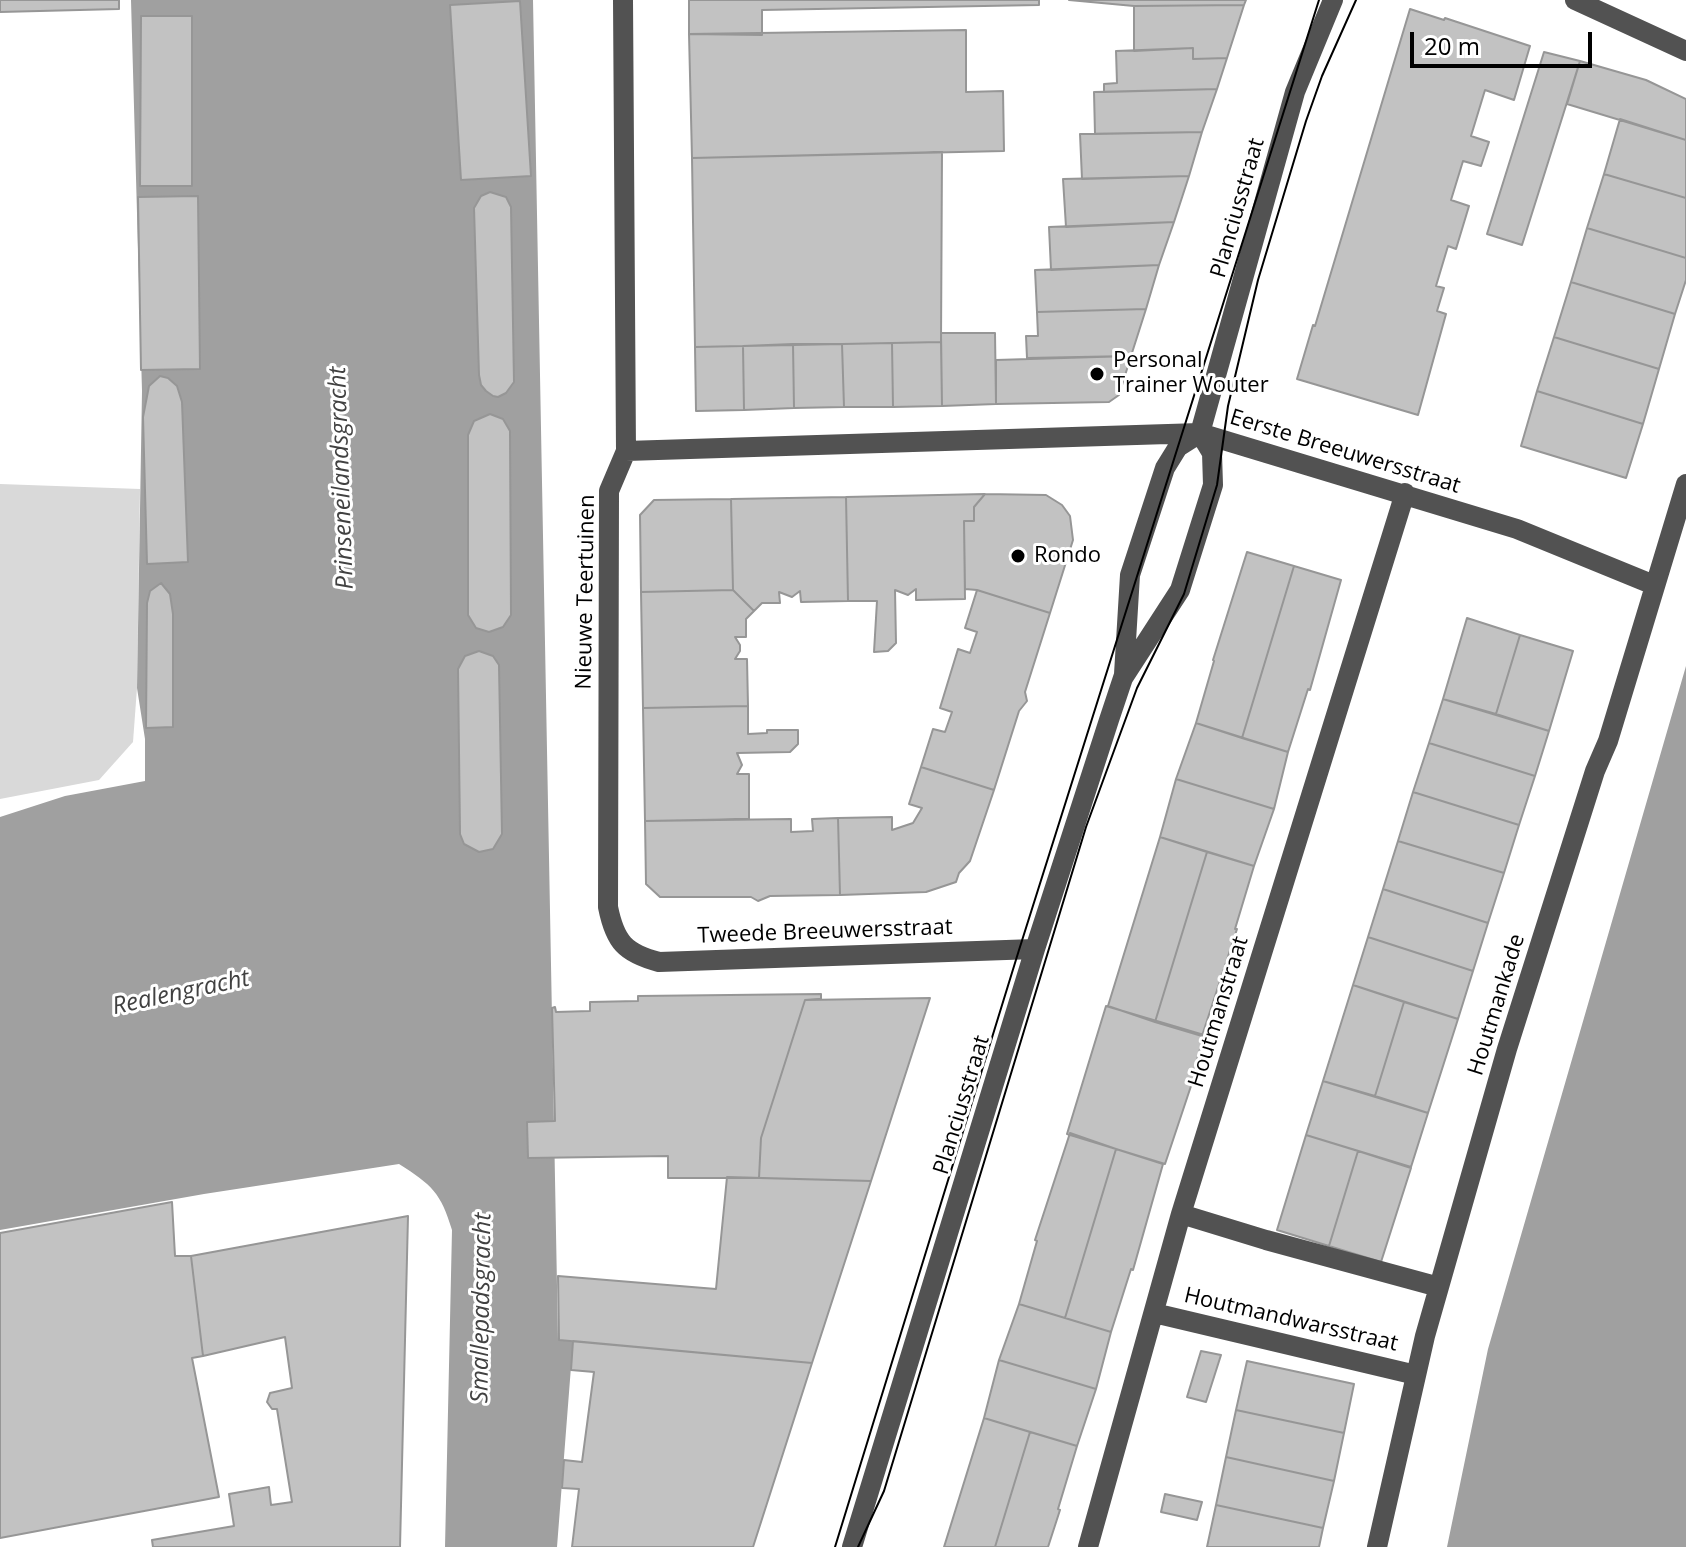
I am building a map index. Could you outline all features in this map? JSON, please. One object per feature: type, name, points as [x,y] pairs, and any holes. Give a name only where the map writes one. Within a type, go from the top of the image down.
[{"type":"street","name":"Nieuwe Teertuinen","points":[[622,944],[612,926],[608,907],[609,491],[626,451],[623,0]]},
{"type":"street","name":"Planciusstraat","points":[[852,1547],[1035,949],[1123,678],[1130,575],[1165,468],[1178,447],[1200,433],[1295,92],[1333,0]]},
{"type":"street","points":[[1575,0],[1686,51]]},
{"type":"street","name":"Eerste Breeuwersstraat","points":[[626,451],[1200,433],[1517,529],[1654,585]]},
{"type":"street","name":"Planciusstraat","points":[[1123,678],[1180,590],[1213,485],[1212,453],[1200,433]]},
{"type":"street","name":"Houtmankade","points":[[1377,1547],[1416,1375],[1507,1049],[1595,771],[1608,741],[1686,484]]},
{"type":"street","name":"Houtmanstraat","points":[[1088,1547],[1181,1214],[1405,493]]},
{"type":"street","name":"Tweede Breeuwersstraat","points":[[622,944],[635,956],[659,962],[1035,949]]},
{"type":"street","points":[[1181,1214],[1439,1287]]},
{"type":"street","name":"Houtmandwarsstraat","points":[[1154,1313],[1416,1375]]},
{"type":"shaded area","points":[[0,484],[140,489],[137,688],[133,742],[99,780],[0,799]]},
{"type":"water","points":[[131,0],[533,0],[558,1339],[573,1341],[557,1547],[445,1547],[452,1230],[434,1191],[399,1164],[0,1230],[0,817],[65,796],[145,781],[145,739],[137,688],[142,391]]},
{"type":"water","points":[[1686,666],[1686,1547],[1447,1547],[1488,1349]]},
{"type":"building","points":[[0,0],[119,0],[119,9],[0,12]]},
{"type":"building","points":[[689,0],[1039,0],[1039,5],[762,10],[762,35],[689,34]]},
{"type":"building","points":[[1069,0],[1246,0],[1244,5],[1134,6]]},
{"type":"building","points":[[520,1],[531,176],[461,180],[450,5]]},
{"type":"building","points":[[1244,5],[1227,58],[1193,59],[1193,48],[1134,51],[1134,6]]},
{"type":"building","points":[[1410,9],[1530,46],[1514,100],[1485,90],[1471,136],[1489,142],[1481,166],[1463,161],[1451,200],[1469,206],[1456,249],[1448,246],[1436,286],[1444,288],[1437,311],[1446,314],[1418,415],[1297,379]]},
{"type":"building","points":[[141,16],[192,16],[192,186],[140,186]]},
{"type":"building","points":[[966,30],[966,92],[1003,91],[1004,151],[692,158],[689,34]]},
{"type":"building","points":[[1193,48],[1193,59],[1227,58],[1217,89],[1104,92],[1104,84],[1117,83],[1116,51]]},
{"type":"building","points":[[1544,52],[1580,61],[1522,245],[1487,234]]},
{"type":"building","points":[[1580,61],[1646,80],[1686,99],[1686,140],[1567,104]]},
{"type":"building","points":[[1217,89],[1202,132],[1095,134],[1094,92]]},
{"type":"building","points":[[1620,119],[1686,140],[1686,198],[1604,174]]},
{"type":"building","points":[[1202,132],[1189,176],[1082,179],[1080,134]]},
{"type":"building","points":[[942,152],[941,342],[695,347],[692,158]]},
{"type":"building","points":[[1604,174],[1686,198],[1686,258],[1587,228]]},
{"type":"building","points":[[1189,176],[1174,222],[1066,227],[1063,179]]},
{"type":"building","points":[[490,192],[506,197],[511,207],[514,382],[506,393],[498,397],[486,391],[479,375],[474,208],[481,196]]},
{"type":"building","points":[[198,196],[200,369],[141,370],[138,197]]},
{"type":"building","points":[[1174,222],[1159,265],[1051,270],[1049,227]]},
{"type":"building","points":[[1587,228],[1686,258],[1686,280],[1675,314],[1571,282]]},
{"type":"building","points":[[1159,265],[1146,309],[1037,312],[1035,270]]},
{"type":"building","points":[[1571,282],[1675,314],[1659,369],[1554,337]]},
{"type":"building","points":[[1146,309],[1131,356],[1027,358],[1026,336],[1038,336],[1037,312]]},
{"type":"building","points":[[941,333],[995,333],[996,404],[942,406]]},
{"type":"building","points":[[1554,337],[1659,369],[1643,424],[1537,391]]},
{"type":"building","points":[[941,342],[942,406],[893,407],[892,343]]},
{"type":"building","points":[[892,343],[893,407],[844,407],[842,344]]},
{"type":"building","points":[[793,344],[842,344],[844,407],[794,408]]},
{"type":"building","points":[[793,344],[794,408],[744,410],[743,346]]},
{"type":"building","points":[[743,346],[744,410],[696,411],[695,347]]},
{"type":"building","points":[[1131,356],[1119,395],[1109,402],[996,404],[996,360]]},
{"type":"building","points":[[160,376],[177,386],[182,402],[188,562],[147,564],[143,417],[149,386]]},
{"type":"building","points":[[1537,391],[1643,424],[1626,478],[1521,446]]},
{"type":"building","points":[[490,414],[503,419],[510,431],[511,615],[503,627],[489,632],[476,628],[468,615],[468,435],[474,421]]},
{"type":"building","points":[[985,494],[1046,495],[1062,505],[1070,516],[1073,540],[1050,613],[965,589],[964,521],[974,521],[974,507]]},
{"type":"building","points":[[985,494],[974,507],[974,521],[964,521],[965,599],[916,600],[916,589],[908,595],[895,590],[896,643],[888,651],[874,652],[877,601],[848,601],[846,497]]},
{"type":"building","points":[[846,497],[848,601],[801,602],[800,591],[792,597],[779,592],[780,603],[762,603],[754,611],[733,590],[731,499]]},
{"type":"building","points":[[731,499],[733,590],[641,592],[640,515],[654,500]]},
{"type":"building","points":[[1247,552],[1294,566],[1242,738],[1196,723]]},
{"type":"building","points":[[1294,566],[1341,580],[1310,690],[1288,752],[1242,738]]},
{"type":"building","points":[[161,583],[170,594],[173,614],[173,727],[146,728],[147,603],[150,591]]},
{"type":"building","points":[[733,590],[754,611],[746,619],[746,637],[735,637],[740,651],[735,659],[747,659],[748,706],[643,708],[641,592]]},
{"type":"building","points":[[977,590],[1050,613],[1025,692],[1027,701],[1019,711],[994,790],[921,767],[933,729],[945,732],[952,712],[940,708],[958,649],[970,653],[977,632],[965,628]]},
{"type":"building","points":[[1467,618],[1520,635],[1496,714],[1443,699]]},
{"type":"building","points":[[1520,635],[1573,651],[1549,731],[1496,714]]},
{"type":"building","points":[[479,651],[493,656],[499,665],[502,834],[493,849],[479,852],[464,844],[460,834],[458,669],[465,656]]},
{"type":"building","points":[[1443,699],[1549,731],[1535,776],[1429,743]]},
{"type":"building","points":[[748,706],[748,734],[767,733],[767,730],[798,730],[798,744],[790,752],[737,753],[742,765],[737,774],[749,774],[749,819],[645,821],[643,708]]},
{"type":"building","points":[[1196,723],[1288,752],[1274,809],[1176,779]]},
{"type":"building","points":[[1429,743],[1535,776],[1519,825],[1413,792]]},
{"type":"building","points":[[921,767],[994,790],[970,861],[959,873],[956,882],[926,892],[840,895],[838,818],[892,817],[892,830],[913,823],[922,808],[909,804]]},
{"type":"building","points":[[1176,779],[1274,809],[1254,866],[1160,837]]},
{"type":"building","points":[[1413,792],[1519,825],[1504,873],[1398,841]]},
{"type":"building","points":[[838,818],[840,895],[770,896],[758,901],[751,897],[660,897],[646,884],[645,821],[791,819],[791,832],[813,831],[812,819]]},
{"type":"building","points":[[1160,837],[1207,852],[1155,1022],[1108,1006]]},
{"type":"building","points":[[1398,841],[1504,873],[1488,923],[1383,889]]},
{"type":"building","points":[[1207,852],[1254,866],[1202,1036],[1155,1022]]},
{"type":"building","points":[[1383,889],[1488,923],[1473,971],[1368,937]]},
{"type":"building","points":[[1368,937],[1473,971],[1458,1019],[1353,985]]},
{"type":"building","points":[[1353,985],[1404,1002],[1375,1096],[1323,1081]]},
{"type":"building","points":[[821,994],[821,999],[805,1000],[761,1138],[759,1178],[668,1178],[668,1156],[528,1158],[527,1122],[555,1121],[552,1008],[555,1007],[556,1012],[590,1011],[590,1002],[638,1001],[638,996]]},
{"type":"building","points":[[930,998],[871,1181],[759,1178],[761,1138],[805,1000]]},
{"type":"building","points":[[1404,1002],[1458,1019],[1428,1113],[1375,1096]]},
{"type":"building","points":[[1106,1006],[1204,1035],[1195,1074],[1165,1164],[1067,1134]]},
{"type":"building","points":[[1323,1081],[1428,1113],[1411,1167],[1306,1135]]},
{"type":"building","points":[[1070,1133],[1116,1149],[1065,1318],[1019,1304],[1035,1240]]},
{"type":"building","points":[[1306,1135],[1358,1151],[1329,1246],[1277,1230]]},
{"type":"building","points":[[1116,1149],[1163,1164],[1133,1270],[1111,1332],[1065,1318]]},
{"type":"building","points":[[1358,1151],[1411,1168],[1381,1262],[1329,1246]]},
{"type":"building","points":[[727,1177],[871,1181],[812,1363],[559,1340],[558,1276],[716,1289]]},
{"type":"building","points":[[172,1202],[175,1256],[191,1256],[203,1356],[192,1358],[219,1497],[0,1538],[0,1233]]},
{"type":"building","points":[[408,1216],[400,1547],[153,1547],[152,1540],[234,1526],[229,1494],[269,1487],[271,1505],[292,1502],[277,1409],[272,1409],[267,1402],[270,1393],[292,1388],[285,1337],[203,1356],[191,1256]]},
{"type":"building","points":[[1019,1304],[1111,1332],[1096,1389],[999,1360]]},
{"type":"building","points":[[573,1341],[812,1363],[753,1547],[572,1547],[579,1489],[562,1488],[564,1460],[582,1462],[594,1372],[571,1370]]},
{"type":"building","points":[[1201,1351],[1221,1355],[1206,1402],[1187,1397]]},
{"type":"building","points":[[999,1360],[1096,1389],[1077,1446],[984,1418]]},
{"type":"building","points":[[1247,1361],[1354,1384],[1344,1433],[1236,1410]]},
{"type":"building","points":[[1236,1410],[1344,1433],[1334,1481],[1226,1457]]},
{"type":"building","points":[[984,1418],[1030,1432],[995,1547],[944,1547]]},
{"type":"building","points":[[1030,1432],[1077,1446],[1060,1510],[1048,1547],[995,1547]]},
{"type":"building","points":[[1226,1457],[1334,1481],[1323,1528],[1216,1505]]},
{"type":"building","points":[[1165,1494],[1202,1502],[1197,1520],[1161,1512]]},
{"type":"building","points":[[1216,1505],[1323,1528],[1319,1547],[1207,1547]]},
{"type":"tram line","points":[[835,1547],[1019,950],[1319,0]]},
{"type":"tram line","points":[[858,1547],[884,1491],[1086,827],[1137,688],[1184,594],[1217,485],[1228,406],[1258,280],[1306,121],[1356,0]]},
{"type":"place","name":"Personal Trainer Wouter","points":[[1097,374]]},
{"type":"place","name":"Rondo","points":[[1018,556]]},
{"type":"water label","name":"Prinseneilandsgracht","points":[[342,478]]},
{"type":"water label","name":"Realengracht","points":[[181,993]]},
{"type":"water label","name":"Smallepadsgracht","points":[[482,1308]]}]
